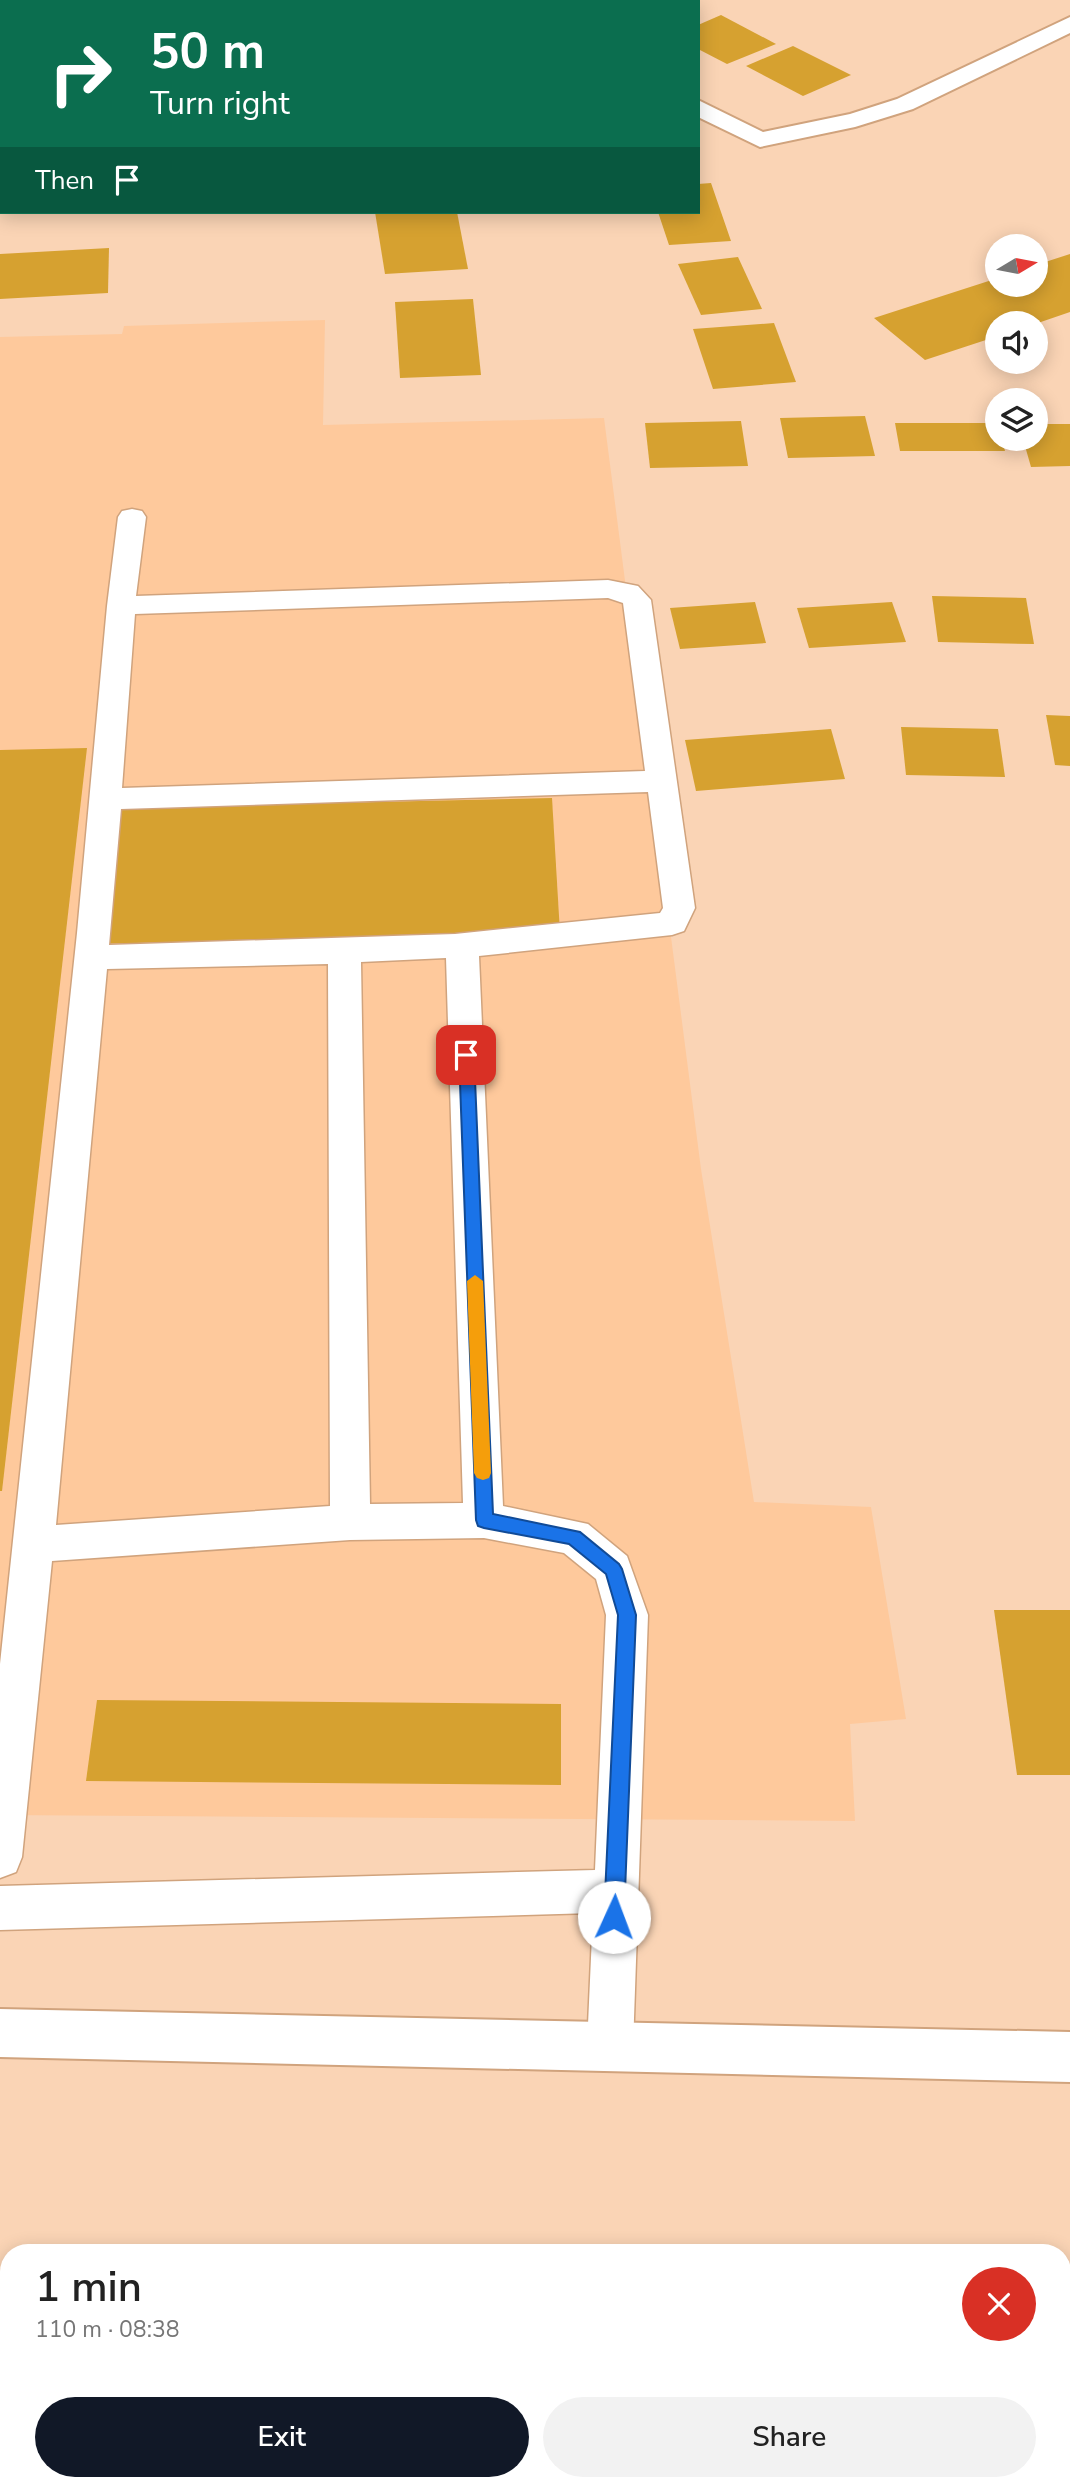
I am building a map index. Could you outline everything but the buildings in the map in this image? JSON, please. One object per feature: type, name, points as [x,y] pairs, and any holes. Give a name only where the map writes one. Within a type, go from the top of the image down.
[{"type":"street","points":[[700,108],[760,140],[855,120],[905,104],[1070,24]]},
{"type":"street","points":[[0,2033],[1070,2057]]},
{"type":"lane","points":[[0,1857],[35,1544],[108,799],[121,606],[132,517]]},
{"type":"lane","points":[[92,957],[344,951],[565,937],[672,922],[679,908],[637,600],[628,592],[608,589],[121,606]]},
{"type":"lane","points":[[108,799],[662,781]]},
{"type":"lane","points":[[462,945],[484,1520]]},
{"type":"lane","points":[[344,951],[350,1522]]},
{"type":"lane","points":[[35,1544],[350,1522],[484,1520],[574,1537],[613,1569],[627,1615],[610,2047]]},
{"type":"lane","points":[[0,1908],[615,1891]]},
{"type":"shaded area","points":[[325,320],[323,425],[604,418],[701,1169],[754,1502],[871,1507],[906,1719],[850,1724],[855,1821],[0,1815],[0,337],[122,334],[124,326]]},
{"type":"slow traffic","points":[[475,1281],[483,1473]]},
{"type":"route","points":[[466,1055],[484,1520],[574,1537],[613,1569],[627,1615],[614,1917]]}]
